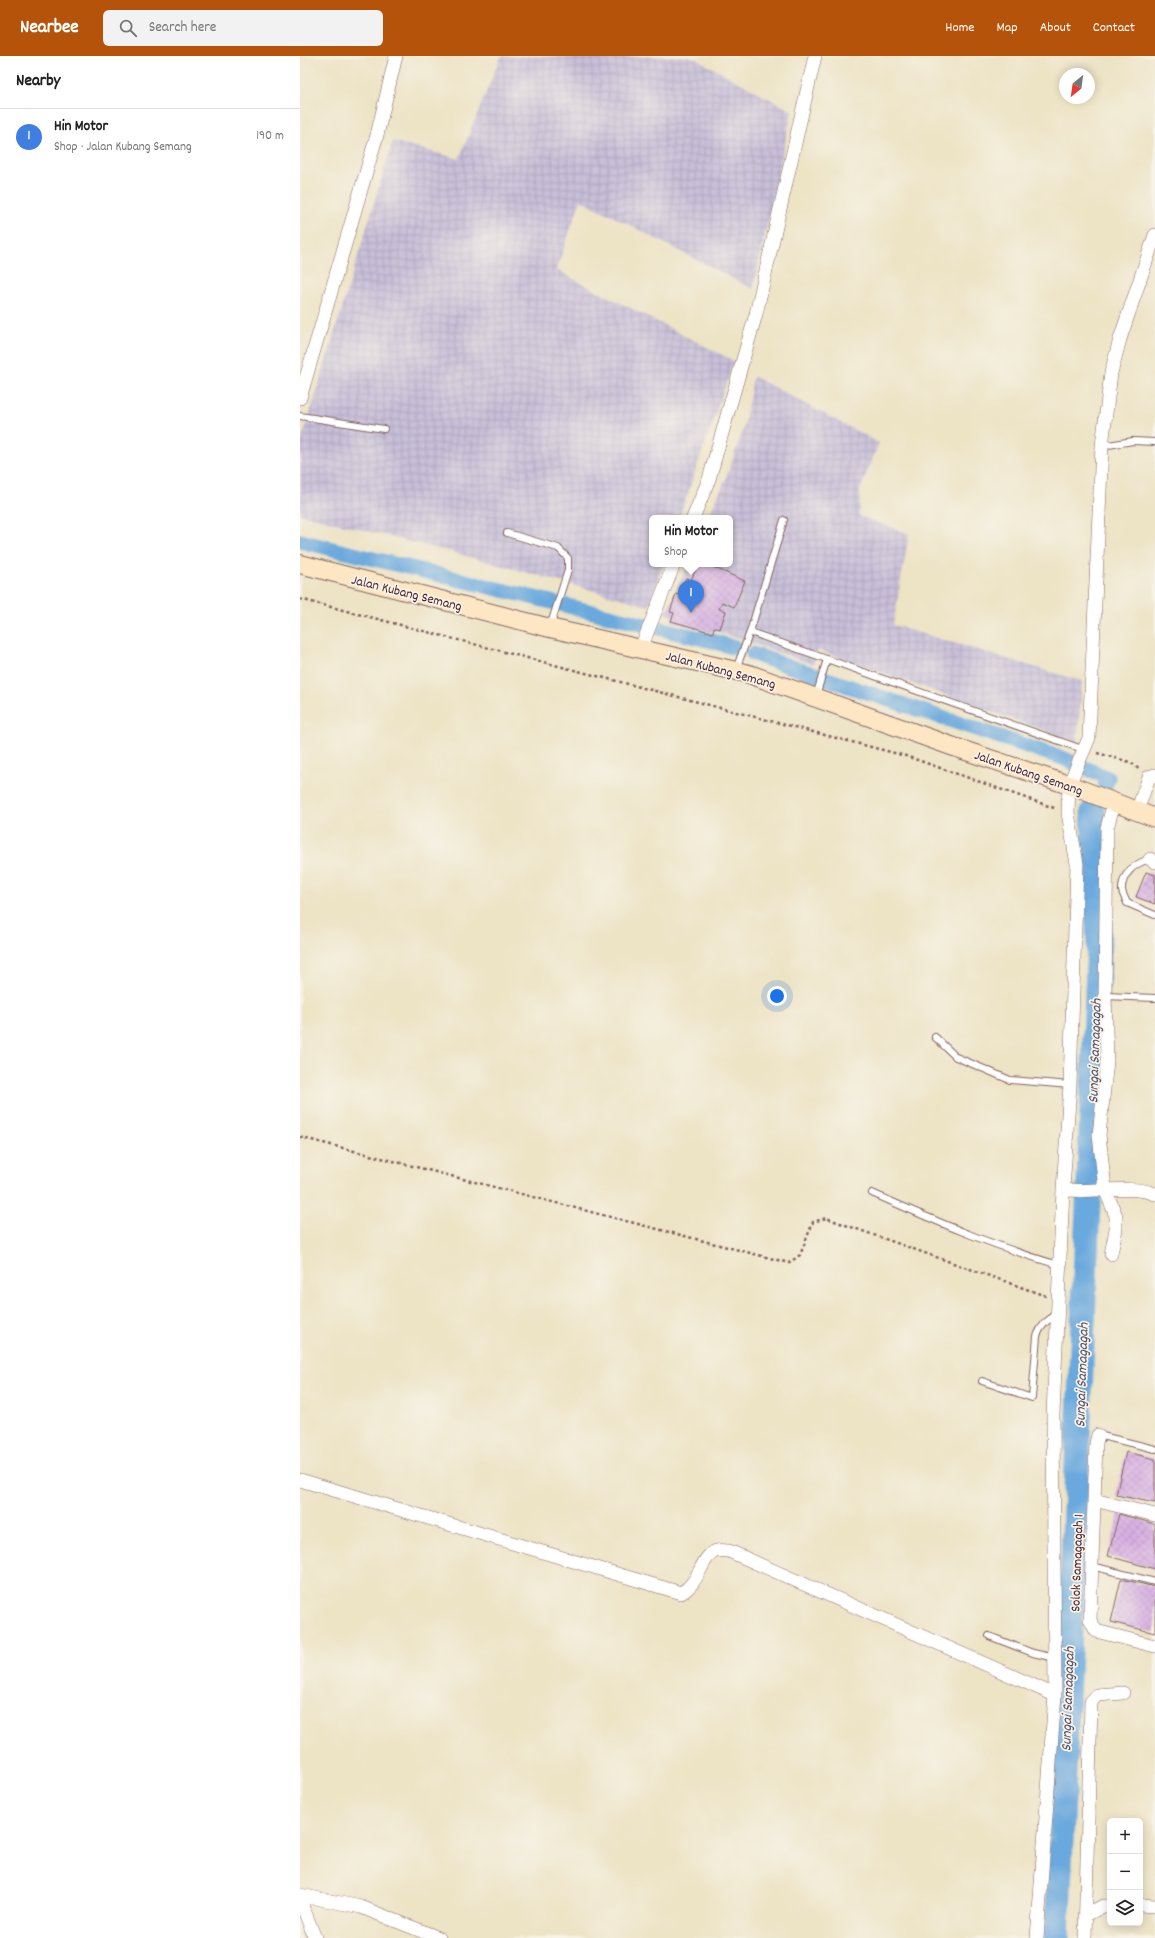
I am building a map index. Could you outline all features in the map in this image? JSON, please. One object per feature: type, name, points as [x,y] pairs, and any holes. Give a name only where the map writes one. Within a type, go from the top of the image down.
[{"type":"main road","name":"Jalan Kubang Semang","points":[[300,564],[550,628],[645,640],[954,747],[1071,780],[1114,802],[1155,818]]},
{"type":"street","points":[[300,398],[377,135],[396,56]]},
{"type":"street","points":[[694,515],[709,479],[756,314],[815,56]]},
{"type":"street","points":[[1037,1938],[1055,1695],[1053,1414],[1059,1265],[1067,1190],[1077,864],[1068,813],[1071,780],[1089,738],[1102,446],[1111,373],[1120,339],[1155,235]]},
{"type":"street","points":[[645,640],[654,612],[673,567]]},
{"type":"street","points":[[1137,811],[1152,776]]},
{"type":"street","points":[[1111,1254],[1116,1229],[1116,1216],[1101,1189],[1100,1135],[1107,1061],[1105,996],[1107,828],[1114,802]]},
{"type":"street","points":[[1067,1190],[1101,1189],[1148,1191],[1155,1194]]},
{"type":"street","name":"Solok Samagagah 1","points":[[1098,1436],[1096,1443],[1090,1620],[1096,1630],[1155,1646]]},
{"type":"street","points":[[300,1480],[681,1593],[690,1588],[706,1558],[716,1551],[729,1551],[1055,1695]]},
{"type":"street","points":[[1094,1500],[1155,1515]]},
{"type":"street","points":[[1085,1938],[1091,1702],[1097,1695],[1123,1693]]},
{"type":"street","points":[[300,1895],[361,1907],[438,1938]]},
{"type":"street","points":[[300,1900],[315,1938]]},
{"type":"street","points":[[1143,1905],[1155,1906]]},
{"type":"street","points":[[1086,1915],[1103,1906],[1107,1906]]},
{"type":"lane","points":[[300,416],[384,429]]},
{"type":"lane","points":[[1102,446],[1133,441],[1155,442]]},
{"type":"lane","points":[[736,671],[750,632],[784,520]]},
{"type":"lane","points":[[507,533],[558,548],[568,558],[568,570],[550,628]]},
{"type":"lane","points":[[750,632],[827,659],[1082,756]]},
{"type":"lane","points":[[815,698],[827,659]]},
{"type":"lane","points":[[1152,860],[1140,862],[1127,873],[1122,891],[1127,903],[1155,915]]},
{"type":"lane","points":[[1105,996],[1155,998]]},
{"type":"lane","points":[[935,1037],[956,1057],[1010,1080],[1070,1085]]},
{"type":"lane","points":[[872,1193],[906,1209],[1017,1253],[1059,1265]]},
{"type":"lane","points":[[982,1381],[1032,1398],[1037,1336],[1040,1328],[1049,1318],[1057,1315]]},
{"type":"lane","points":[[1098,1436],[1155,1449]]},
{"type":"lane","points":[[1092,1566],[1155,1582]]},
{"type":"lane","points":[[989,1636],[1033,1653],[1055,1658]]},
{"type":"path","points":[[300,599],[906,756],[1023,799],[1068,813]]},
{"type":"path","points":[[1082,756],[1130,762],[1152,776]]},
{"type":"path","points":[[300,1137],[789,1263],[800,1255],[813,1222],[826,1218],[1058,1300]]},
{"type":"shaded area","points":[[501,56],[691,56],[792,111],[753,289],[581,200],[556,270],[734,361],[680,515],[649,515],[649,567],[662,567],[649,606],[459,554],[300,514],[300,446],[393,141],[459,159]]},
{"type":"shaded area","points":[[753,376],[879,443],[860,490],[859,516],[909,534],[893,625],[1082,681],[1077,742],[818,650],[813,664],[666,614],[687,567],[733,567],[733,515],[709,515],[727,476],[744,427]]},
{"type":"building","points":[[697,567],[713,567],[745,581],[734,607],[722,602],[719,609],[726,611],[720,629],[714,627],[713,633],[671,621],[674,613],[670,612],[676,594],[678,595],[686,578],[691,580]]},
{"type":"building","points":[[1146,872],[1155,875],[1155,904],[1136,897]]},
{"type":"building","points":[[1126,1452],[1155,1459],[1155,1503],[1116,1495]]},
{"type":"building","points":[[1119,1514],[1155,1524],[1155,1569],[1108,1556]]},
{"type":"building","points":[[1121,1579],[1155,1587],[1155,1633],[1111,1622]]},
{"type":"waterway","points":[[300,541],[716,642],[738,649]]},
{"type":"waterway","points":[[753,654],[1065,759],[1108,778],[1105,786]]},
{"type":"waterway","name":"Sungai Samagagah","points":[[1057,1938],[1099,944],[1093,812]]},
{"type":"place","name":"Hin Motor","points":[[691,613]]}]
